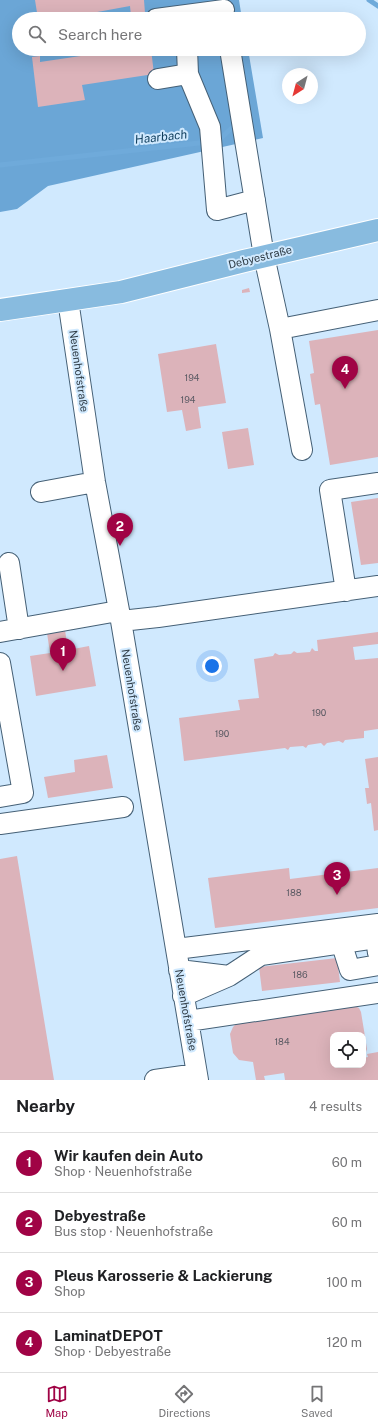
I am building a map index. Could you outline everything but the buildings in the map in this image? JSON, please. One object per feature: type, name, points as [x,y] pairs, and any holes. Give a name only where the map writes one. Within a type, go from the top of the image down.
[{"type":"main road","name":"Debyestraße","points":[[0,310],[121,292],[264,256],[378,230]]},
{"type":"street","points":[[213,12],[224,10]]},
{"type":"street","points":[[187,56],[188,74],[210,127],[217,210],[255,200]]},
{"type":"street","points":[[231,56],[264,256],[280,329],[302,450]]},
{"type":"street","points":[[158,79],[188,74]]},
{"type":"street","name":"Neuenhofstraße","points":[[68,300],[95,482],[198,1077]]},
{"type":"street","points":[[280,329],[378,310]]},
{"type":"street","points":[[41,492],[95,482]]},
{"type":"street","points":[[346,591],[330,490],[378,483]]},
{"type":"street","points":[[10,563],[9,630],[119,616],[158,617],[378,586]]},
{"type":"street","points":[[0,663],[23,793],[0,797]]},
{"type":"street","points":[[0,824],[123,807]]},
{"type":"street","points":[[176,949],[378,924]]},
{"type":"street","points":[[183,996],[229,976],[261,955],[376,938],[378,953]]},
{"type":"street","points":[[341,942],[350,970],[378,965]]},
{"type":"street","points":[[179,970],[229,976]]},
{"type":"street","points":[[188,1021],[378,993]]},
{"type":"street","points":[[156,1080],[198,1077]]},
{"type":"shaded area","points":[[0,0],[239,0],[241,12],[12,12],[12,56],[249,56],[263,138],[48,186],[17,209],[0,212]]},
{"type":"waterway","name":"Haarbach","points":[[227,0],[230,12]]},
{"type":"waterway","name":"Haarbach","points":[[369,0],[378,6]]},
{"type":"waterway","name":"Haarbach","points":[[216,141],[237,123]]},
{"type":"waterway","name":"Haarbach","points":[[0,165],[208,142]]},
{"type":"place","name":"LaminatDEPOT","points":[[345,389]]},
{"type":"place","name":"Debyestraße","points":[[120,546]]},
{"type":"place","name":"Wir kaufen dein Auto","points":[[63,671]]},
{"type":"place","name":"Pleus Karosserie & Lackierung","points":[[337,895]]}]
